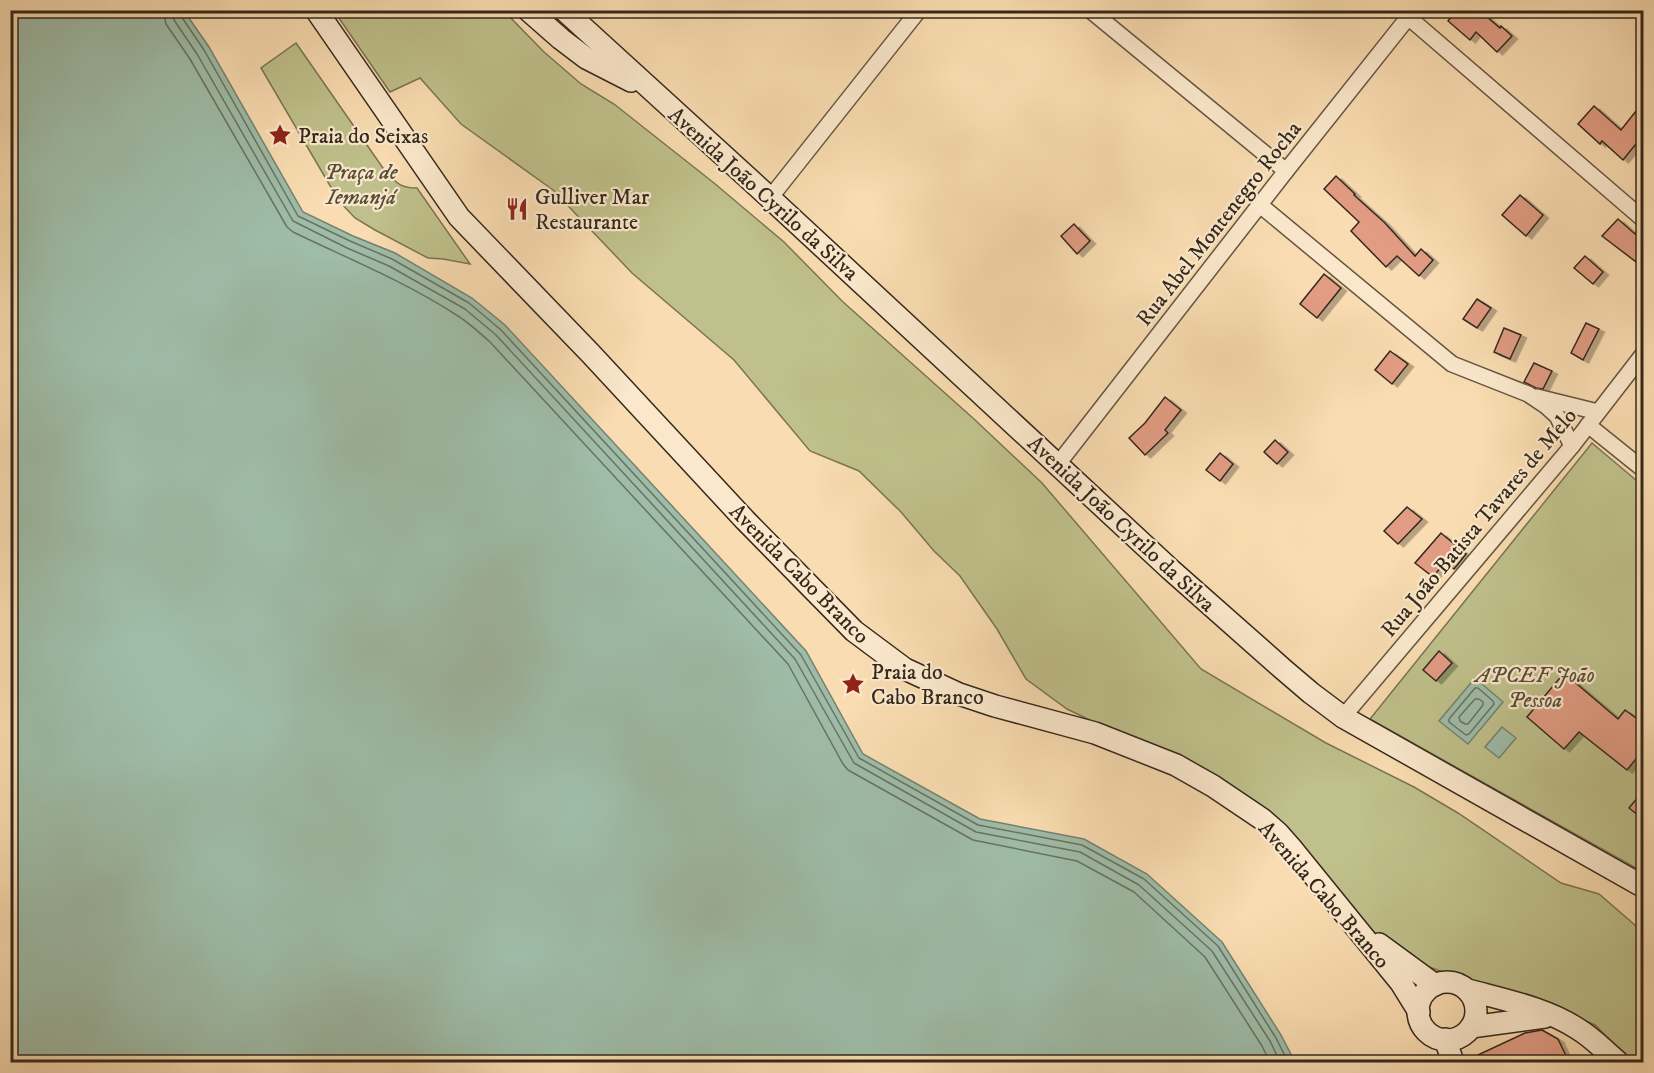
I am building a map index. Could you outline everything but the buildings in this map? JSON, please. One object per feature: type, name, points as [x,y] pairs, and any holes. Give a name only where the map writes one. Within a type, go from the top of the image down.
[{"type":"street","name":"Avenida Cabo Branco","points":[[316,10],[459,217],[591,354],[745,520],[847,624],[905,669],[959,694],[1095,733],[1160,758],[1194,774],[1241,804],[1278,833],[1401,982],[1419,1012]]},
{"type":"street","name":"Avenida João Cyrilo da Silva","points":[[528,10],[586,58],[606,70],[650,89]]},
{"type":"street","name":"Avenida João Cyrilo da Silva","points":[[564,10],[1171,570],[1311,693],[1343,717],[1644,887]]},
{"type":"street","points":[[770,198],[919,10]]},
{"type":"street","points":[[1090,10],[1286,171]]},
{"type":"street","points":[[1407,13],[1644,220]]},
{"type":"street","name":"Rua Abel Montenegro Rocha","points":[[1058,464],[1407,13]]},
{"type":"street","points":[[1260,205],[1452,364],[1528,394],[1598,412]]},
{"type":"street","name":"Rua João Batista Tavares de Melo","points":[[1343,717],[1572,446],[1644,353]]},
{"type":"street","points":[[1528,394],[1557,416],[1572,446]]},
{"type":"street","points":[[1588,425],[1644,470]]},
{"type":"street","points":[[1351,921],[1383,948],[1435,985]]},
{"type":"street","points":[[1468,990],[1475,1002],[1476,1015],[1471,1027],[1460,1037],[1445,1040],[1432,1035],[1423,1025],[1419,1012],[1424,993],[1435,985],[1456,983],[1468,990],[1554,1016],[1578,1029],[1618,1062]]},
{"type":"street","points":[[1471,1027],[1554,1016]]},
{"type":"street","points":[[1445,1040],[1453,1062]]},
{"type":"green space","points":[[334,11],[504,11],[544,52],[581,84],[614,104],[784,242],[842,301],[1042,483],[1201,669],[1326,743],[1414,787],[1458,813],[1561,883],[1599,894],[1643,932],[1643,1062],[1632,1062],[1595,1025],[1532,998],[1474,983],[1415,962],[1366,931],[1296,839],[1137,743],[1067,709],[1026,679],[997,629],[960,576],[934,551],[901,512],[859,471],[810,451],[734,360],[632,273],[553,190],[461,124],[420,78],[390,92]]},
{"type":"green space","name":"Praça de Iemanjá","points":[[296,43],[385,171],[399,184],[417,188],[470,264],[428,258],[355,218],[339,201],[261,68]]},
{"type":"green space","name":"APCEF João Pessoa","points":[[1592,443],[1643,486],[1643,872],[1370,719]]},
{"type":"water","points":[[10,11],[184,11],[209,47],[303,212],[395,253],[472,298],[505,325],[806,651],[863,754],[980,819],[1084,839],[1147,874],[1222,942],[1281,1035],[1295,1062],[11,1062]]},
{"type":"water","points":[[1475,678],[1503,702],[1468,744],[1439,721]]},
{"type":"water","points":[[1502,727],[1516,738],[1499,758],[1485,747]]},
{"type":"place","name":"Praia do Seixas","points":[[280,135]]},
{"type":"place","name":"Gulliver Mar Restaurante","points":[[517,209]]},
{"type":"place","name":"Praia do Cabo Branco","points":[[853,684]]}]
